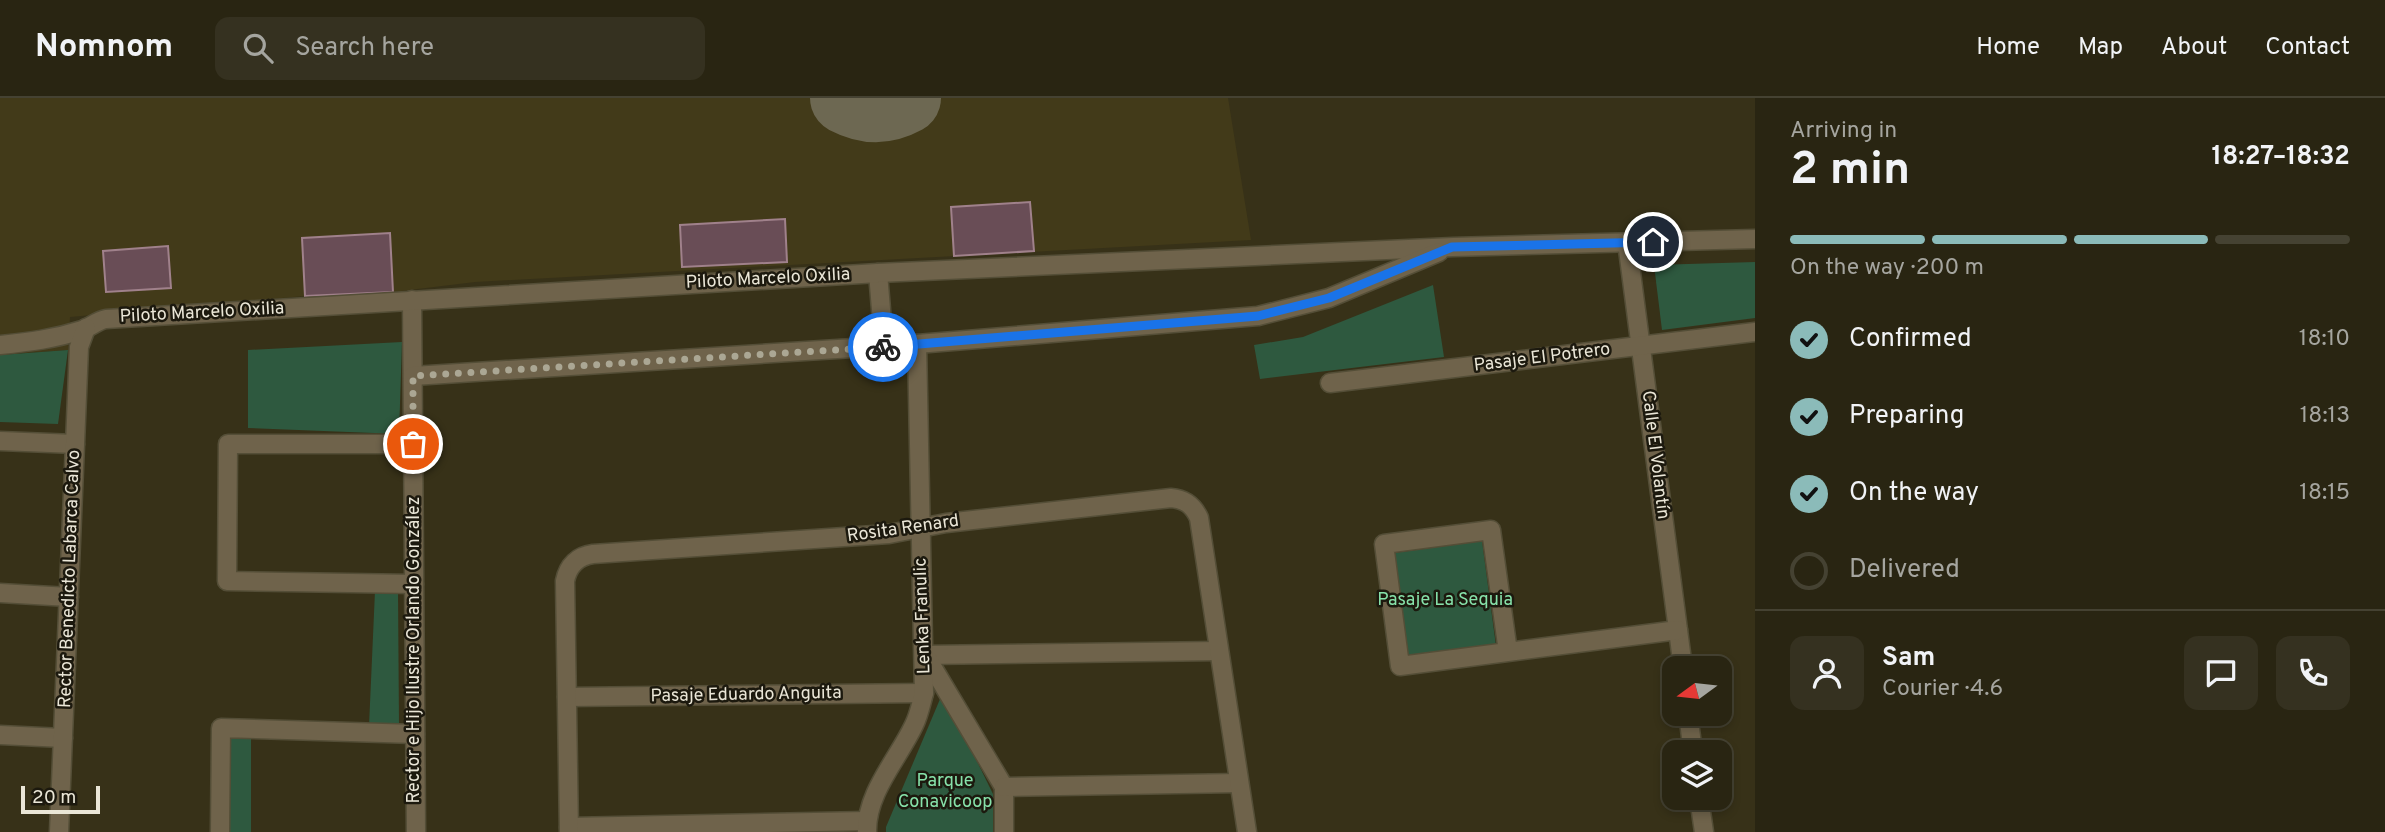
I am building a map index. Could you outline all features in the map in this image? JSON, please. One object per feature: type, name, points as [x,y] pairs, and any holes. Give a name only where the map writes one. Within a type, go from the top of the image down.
[{"type":"street","name":"Piloto Marcelo Oxilia","points":[[0,345],[44,341],[106,319],[412,300],[878,273],[1452,247],[1755,239]]},
{"type":"street","name":"Calle El Volantín","points":[[1627,242],[1681,656]]},
{"type":"street","name":"Piloto Marcelo Oxilia","points":[[413,376],[917,344],[1258,316],[1329,298],[1452,247]]},
{"type":"street","points":[[878,273],[884,346]]},
{"type":"street","name":"Rector e Hijo Ilustre Orlando González","points":[[412,300],[416,832]]},
{"type":"street","name":"Rector Benedicto Labarca Calvo","points":[[59,832],[79,347],[86,328]]},
{"type":"street","name":"Pasaje El Potrero","points":[[1330,383],[1755,332]]},
{"type":"street","name":"Lenka Franulic","points":[[867,827],[873,801],[915,724],[924,693],[917,344]]},
{"type":"street","points":[[0,441],[75,444]]},
{"type":"street","points":[[413,444],[228,444],[227,581],[414,584]]},
{"type":"street","name":"Rosita Renard","points":[[567,697],[565,581],[573,563],[579,558],[593,554],[890,534],[946,523],[1171,498],[1191,505],[1201,526],[1218,651]]},
{"type":"street","points":[[1508,652],[1491,530],[1384,544],[1400,666],[1678,630]]},
{"type":"street","points":[[0,593],[69,597]]},
{"type":"street","points":[[925,655],[1218,651],[1247,832]]},
{"type":"street","points":[[925,655],[1004,787],[1004,832]]},
{"type":"street","name":"Pasaje Eduardo Anguita","points":[[567,697],[924,693]]},
{"type":"street","points":[[567,697],[569,829],[867,827]]},
{"type":"street","points":[[220,832],[221,729],[415,734]]},
{"type":"street","points":[[0,735],[63,738]]},
{"type":"street","points":[[1004,787],[1239,783]]},
{"type":"street","points":[[1701,810],[1704,832]]},
{"type":"shaded area","points":[[0,98],[1228,98],[1251,240],[475,282],[393,292],[305,296],[70,317],[68,350],[0,355]]},
{"type":"green space","points":[[1755,262],[1755,318],[1662,330],[1654,265]]},
{"type":"green space","points":[[1433,285],[1444,357],[1260,379],[1254,345],[1303,337]]},
{"type":"green space","points":[[402,342],[399,434],[248,428],[248,350]]},
{"type":"green space","points":[[68,350],[58,424],[0,422],[0,355]]},
{"type":"green space","name":"Pasaje La Sequia","points":[[1482,541],[1496,646],[1408,658],[1394,553]]},
{"type":"green space","points":[[398,590],[399,726],[369,726],[375,591]]},
{"type":"green space","name":"Parque Conavicoop","points":[[943,692],[993,794],[993,832],[886,832],[886,827]]},
{"type":"green space","points":[[225,734],[251,735],[251,832],[224,832]]},
{"type":"building","points":[[1030,202],[1034,251],[954,256],[951,207]]},
{"type":"building","points":[[785,219],[787,262],[682,267],[680,225]]},
{"type":"building","points":[[390,233],[393,292],[305,296],[302,238]]},
{"type":"building","points":[[168,246],[171,288],[106,292],[103,251]]},
{"type":"taxiway","points":[[846,98],[876,106],[905,98]]},
{"type":"way so far","points":[[413,444],[413,376],[883,347]]},
{"type":"route","points":[[883,347],[1258,316],[1329,298],[1452,247],[1653,242]]}]
